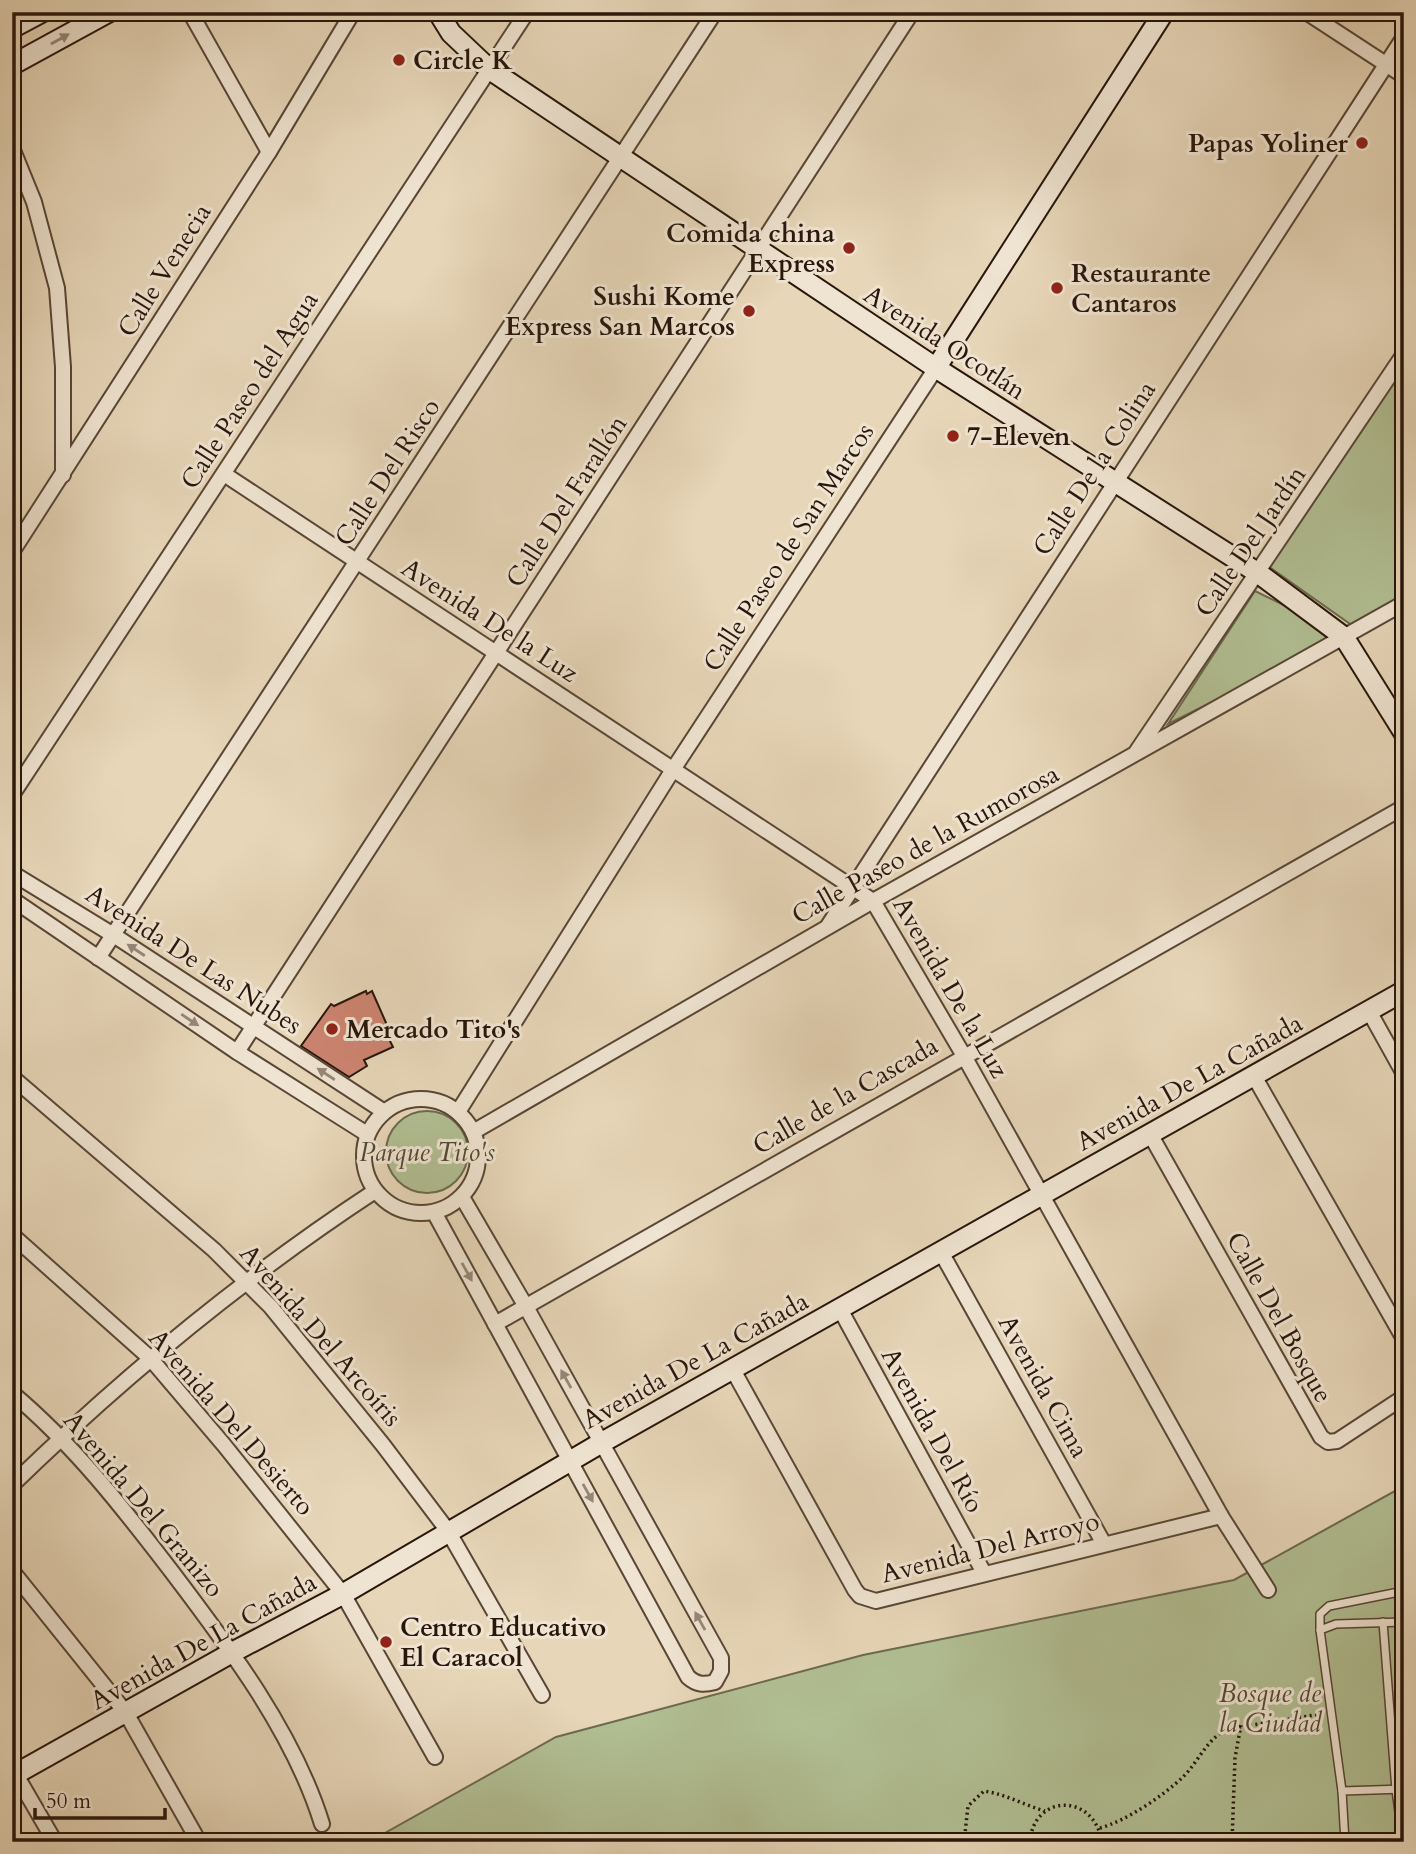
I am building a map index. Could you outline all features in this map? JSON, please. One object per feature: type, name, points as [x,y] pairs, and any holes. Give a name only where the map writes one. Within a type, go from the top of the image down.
[{"type":"main road","points":[[12,28],[42,12]]},
{"type":"main road","points":[[12,65],[109,12]]},
{"type":"main road","name":"Avenida Ocotlán","points":[[438,12],[451,33],[489,69],[936,368],[1258,573],[1344,637],[1404,733]]},
{"type":"main road","name":"Calle Paseo de San Marcos","points":[[936,368],[1164,12]]},
{"type":"main road","name":"Avenida De La Cañada","points":[[14,1773],[343,1594],[601,1443],[1404,992]]},
{"type":"street","points":[[190,12],[269,152]]},
{"type":"street","name":"Calle Venecia","points":[[12,552],[269,152],[354,12]]},
{"type":"street","name":"Calle Paseo del Agua","points":[[12,795],[527,12]]},
{"type":"street","name":"Calle Del Risco","points":[[98,958],[115,936],[715,12]]},
{"type":"street","name":"Calle Del Farallón","points":[[237,1052],[912,12]]},
{"type":"street","points":[[1306,12],[1404,76]]},
{"type":"street","name":"Calle De la Colina","points":[[827,927],[1404,37]]},
{"type":"street","points":[[12,148],[34,202],[57,288],[63,368],[63,475]]},
{"type":"street","name":"Calle Del Jardín","points":[[1135,754],[1404,354]]},
{"type":"street","name":"Calle Paseo de San Marcos","points":[[458,1112],[674,768],[936,368]]},
{"type":"street","name":"Avenida De la Luz","points":[[224,474],[873,901],[964,1055],[1221,1516],[1268,1590]]},
{"type":"street","name":"Calle Paseo de la Rumorosa","points":[[473,1132],[827,927],[1404,603]]},
{"type":"street","name":"Calle de la Cascada","points":[[495,1324],[1404,807]]},
{"type":"street","name":"Avenida De Las Nubes","points":[[12,873],[115,936],[383,1111]]},
{"type":"street","name":"Avenida De Las Nubes","points":[[12,899],[237,1052],[367,1134]]},
{"type":"street","points":[[1369,1011],[1404,1074]]},
{"type":"street","points":[[1254,1076],[1404,1339]]},
{"type":"street","name":"Avenida Del Arcoíris","points":[[12,1077],[247,1281],[349,1402],[448,1531],[542,1695]]},
{"type":"street","points":[[421,1098],[441,1102],[458,1112],[473,1132],[479,1154],[475,1177],[462,1197],[449,1207],[434,1212],[412,1213],[392,1206],[375,1191],[366,1173],[363,1154],[367,1134],[374,1122],[383,1111],[401,1101],[421,1098]]},
{"type":"street","name":"Calle Del Bosque","points":[[1150,1135],[1321,1437],[1328,1442],[1336,1441],[1404,1397]]},
{"type":"street","points":[[12,1485],[61,1437],[150,1358],[307,1235],[375,1191]]},
{"type":"street","points":[[434,1212],[688,1677],[694,1683],[705,1685],[715,1682],[722,1671],[721,1658],[462,1197]]},
{"type":"street","name":"Avenida Del Desierto","points":[[12,1235],[150,1358],[224,1445],[343,1594],[435,1756]]},
{"type":"street","name":"Avenida Cima","points":[[942,1252],[1104,1544]]},
{"type":"street","name":"Avenida Del Río","points":[[840,1309],[984,1573]]},
{"type":"street","name":"Avenida Del Arroyo","points":[[733,1370],[860,1596],[876,1601],[1221,1516]]},
{"type":"street","name":"Avenida Del Granizo","points":[[12,1392],[61,1437],[149,1541],[233,1652],[295,1760],[316,1804],[322,1824]]},
{"type":"street","points":[[12,1571],[125,1713],[199,1842]]},
{"type":"street","points":[[14,1773],[55,1842]]},
{"type":"lane","points":[[1345,1842],[1342,1791],[1320,1614],[1329,1606],[1404,1591]]},
{"type":"lane","points":[[1383,1622],[1403,1842]]},
{"type":"lane","points":[[1321,1630],[1336,1624],[1404,1622]]},
{"type":"lane","points":[[1342,1791],[1400,1790]]},
{"type":"path","points":[[1100,1828],[1119,1823],[1184,1776],[1216,1735],[1241,1725],[1331,1712]]},
{"type":"path","points":[[1233,1842],[1235,1758],[1241,1725]]},
{"type":"path","points":[[964,1842],[968,1806],[984,1791],[998,1793],[1023,1805],[1045,1811]]},
{"type":"path","points":[[1030,1842],[1034,1824],[1045,1811],[1060,1805],[1076,1806],[1090,1814],[1100,1828],[1102,1842]]},
{"type":"green space","points":[[1404,362],[1404,599],[1353,626],[1265,564]]},
{"type":"green space","points":[[1255,591],[1343,634],[1168,724]]},
{"type":"green space","name":"Parque Tito's","points":[[427,1111],[443,1114],[456,1123],[465,1136],[468,1152],[465,1168],[456,1181],[443,1190],[427,1193],[411,1190],[398,1181],[389,1168],[386,1152],[389,1136],[398,1123],[411,1114]]},
{"type":"green space","name":"Bosque de la Ciudad","points":[[1404,1486],[1404,1842],[369,1842],[556,1737],[863,1655],[1234,1580]]},
{"type":"building","points":[[366,991],[367,994],[372,991],[387,1025],[383,1027],[393,1047],[364,1060],[367,1066],[349,1077],[301,1046],[331,1004],[334,1006]]},
{"type":"place","name":"Circle K","points":[[399,60]]},
{"type":"place","name":"Papas Yoliner","points":[[1362,143]]},
{"type":"place","name":"Comida china Express","points":[[849,248]]},
{"type":"place","name":"Restaurante Cantaros","points":[[1057,288]]},
{"type":"place","name":"Sushi Kome Express San Marcos","points":[[749,311]]},
{"type":"place","name":"7-Eleven","points":[[953,436]]},
{"type":"place","name":"Mercado Tito's","points":[[332,1029]]},
{"type":"place","name":"Centro Educativo El Caracol","points":[[386,1642]]}]
